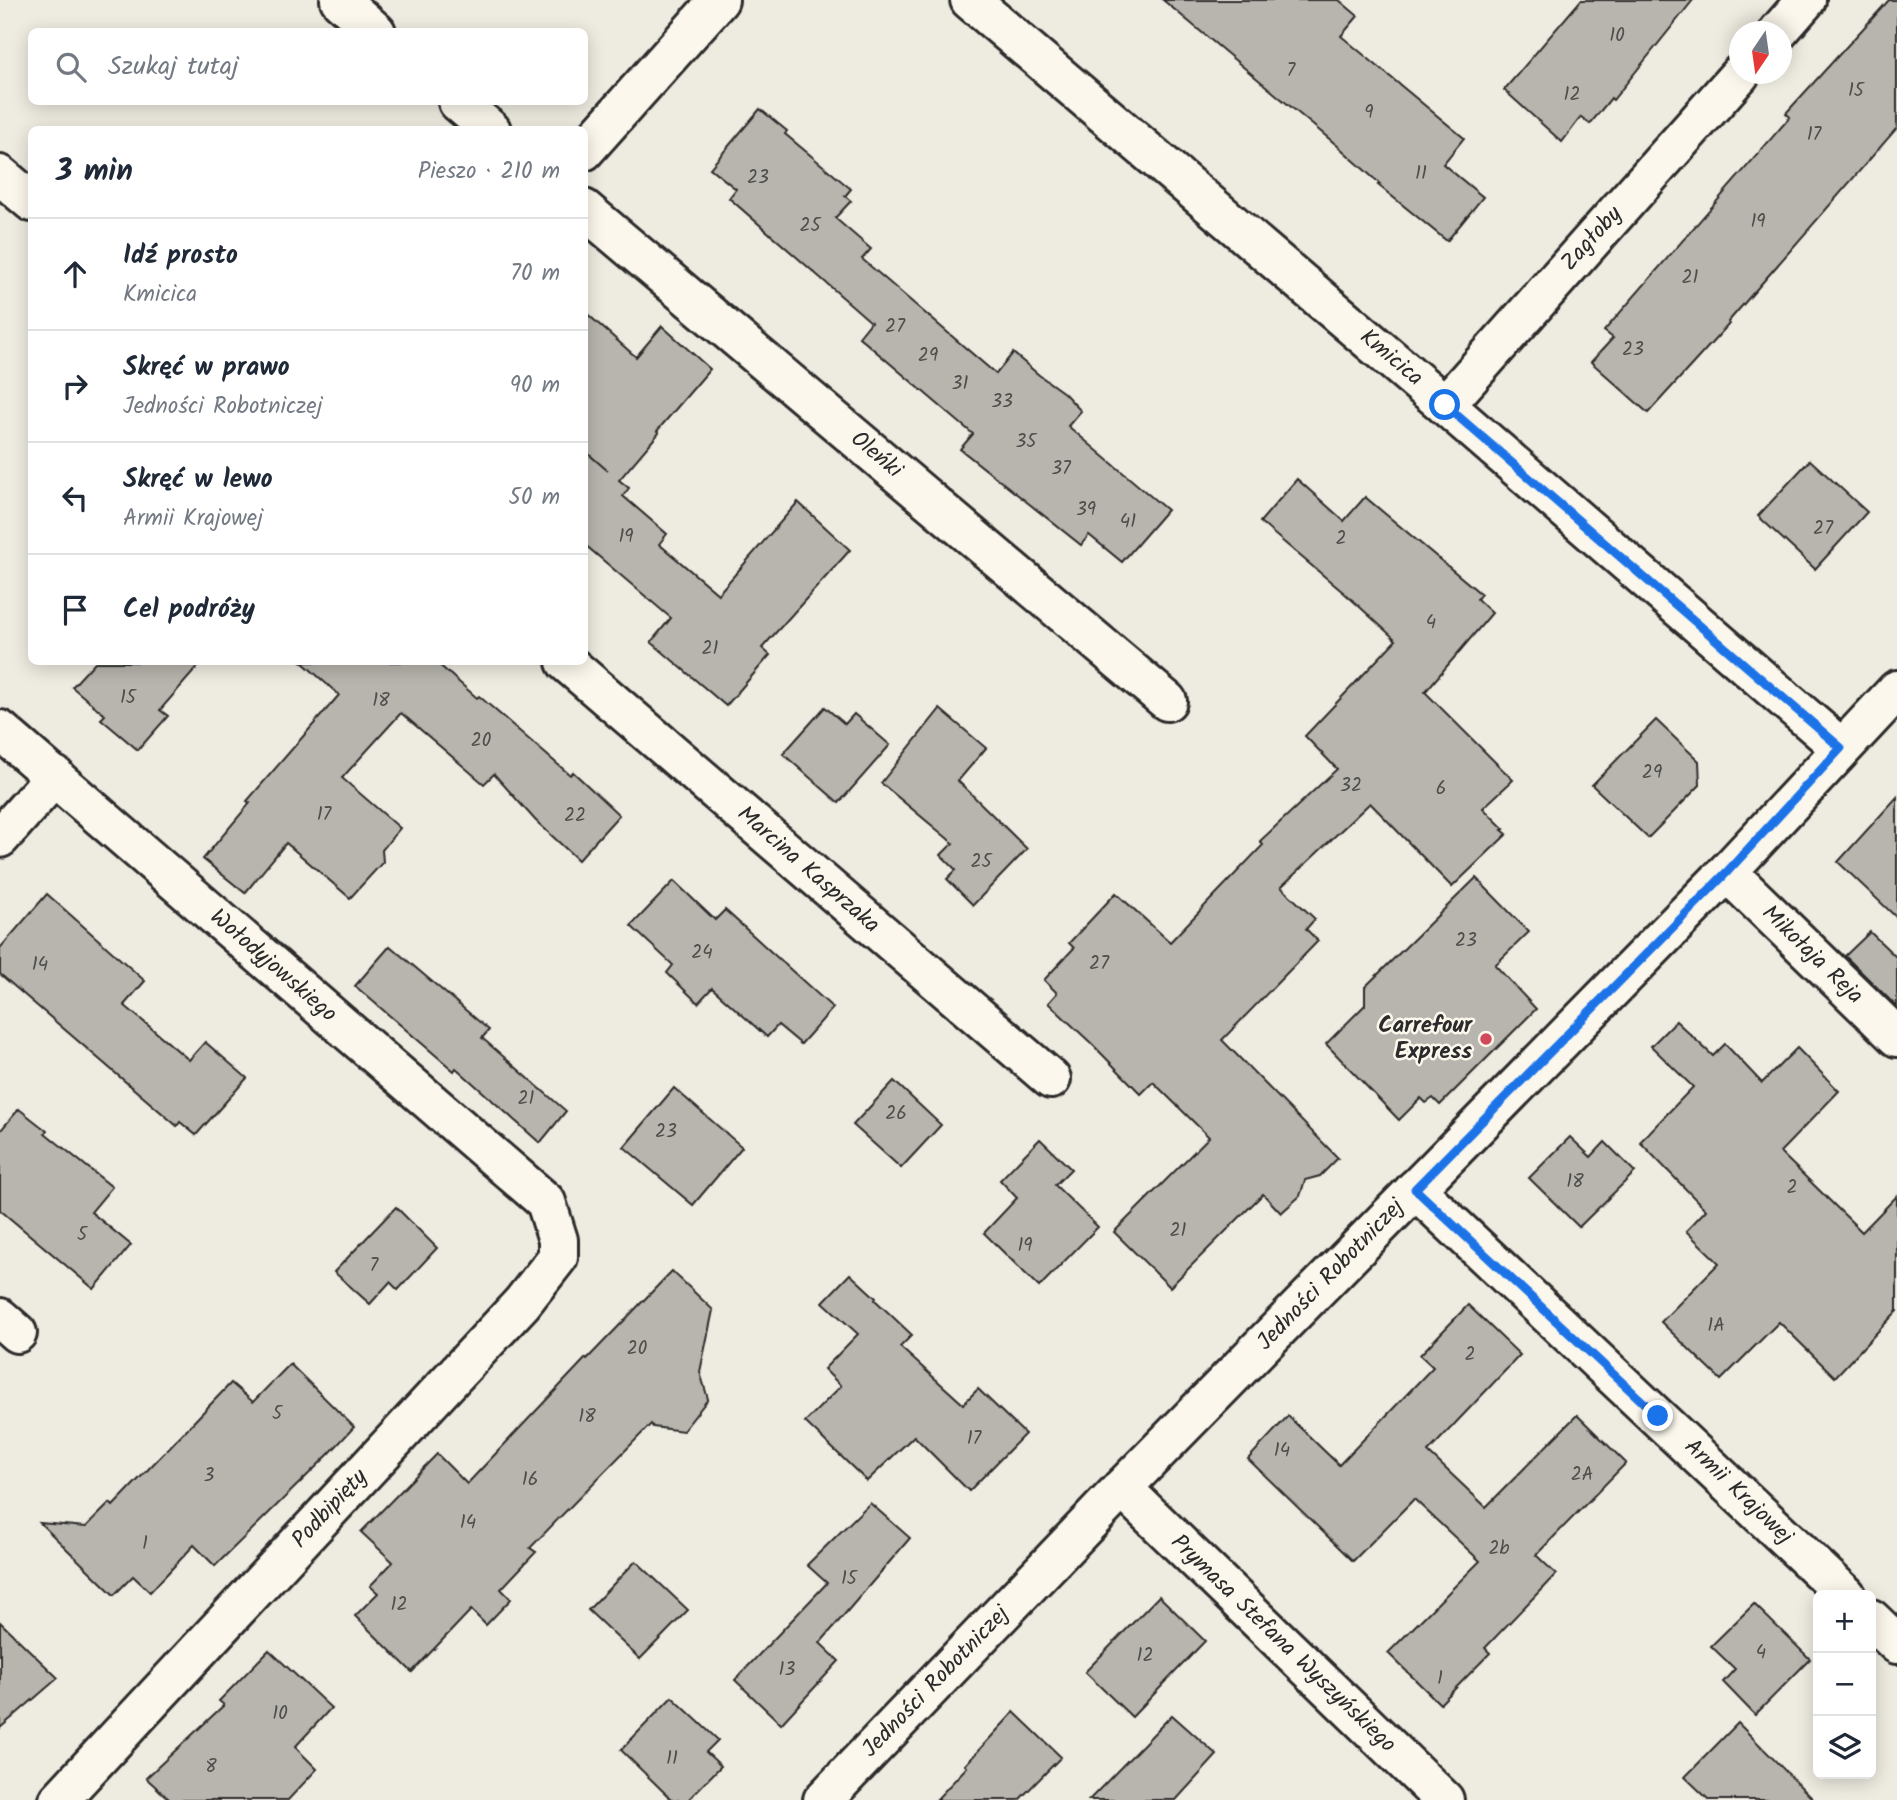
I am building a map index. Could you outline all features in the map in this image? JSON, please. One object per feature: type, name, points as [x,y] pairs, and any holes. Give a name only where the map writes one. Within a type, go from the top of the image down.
[{"type":"street","points":[[340,0],[372,28]]},
{"type":"street","points":[[588,147],[719,0]]},
{"type":"street","name":"Kmicica","points":[[970,0],[1445,405],[1841,748]]},
{"type":"street","points":[[1788,21],[1806,0]]},
{"type":"street","name":"Zagłoby","points":[[1445,405],[1731,84]]},
{"type":"street","points":[[462,105],[486,126]]},
{"type":"street","points":[[0,175],[28,199]]},
{"type":"street","name":"Oleńki","points":[[588,212],[1167,701]]},
{"type":"street","name":"Marcina Kasprzaka","points":[[569,665],[1051,1079]]},
{"type":"street","name":"Jedności Robotniczej","points":[[823,1800],[1122,1488],[1727,872],[1897,690]]},
{"type":"street","name":"Wołodyjowskiego","points":[[0,730],[546,1202]]},
{"type":"street","points":[[0,838],[55,776]]},
{"type":"street","name":"Mikołaja Reja","points":[[1727,872],[1897,1037]]},
{"type":"street","name":"Armii Krajowej","points":[[1415,1189],[1841,1590]]},
{"type":"street","name":"Podbipięty","points":[[59,1800],[522,1303],[558,1257],[558,1240],[546,1202]]},
{"type":"street","name":"Prymasa Stefana Wyszyńskiego","points":[[1122,1488],[1444,1800]]},
{"type":"street","points":[[1876,1624],[1897,1644]]},
{"type":"building","points":[[1163,0],[1339,0],[1358,16],[1341,36],[1464,138],[1443,164],[1483,197],[1447,241]]},
{"type":"building","points":[[1581,0],[1693,0],[1613,100],[1611,98],[1590,124],[1581,117],[1562,142],[1504,90]]},
{"type":"building","points":[[1889,0],[1897,0],[1897,128],[1729,324],[1648,413],[1591,362],[1613,338],[1604,331],[1790,117],[1786,113]]},
{"type":"building","points":[[760,109],[787,131],[785,134],[851,189],[845,196],[851,201],[835,218],[871,249],[862,259],[996,374],[1013,353],[1064,393],[1081,411],[1068,426],[1167,510],[1122,562],[1089,535],[1081,545],[960,449],[973,434],[859,337],[871,322],[729,198],[736,189],[710,168]]},
{"type":"building","points":[[588,315],[636,357],[662,326],[710,369],[619,480],[629,488],[623,496],[667,534],[659,544],[718,594],[798,502],[850,550],[762,648],[770,655],[726,706],[651,642],[671,618],[588,547]]},
{"type":"building","points":[[1810,460],[1867,512],[1815,569],[1758,516]]},
{"type":"building","points":[[1297,479],[1344,521],[1365,497],[1481,594],[1477,599],[1492,613],[1425,692],[1513,780],[1483,808],[1507,834],[1452,887],[1370,803],[1281,887],[1315,919],[1306,929],[1318,941],[1222,1040],[1338,1158],[1320,1176],[1305,1180],[1300,1196],[1281,1213],[1263,1194],[1170,1287],[1114,1232],[1209,1137],[1153,1082],[1141,1094],[1048,1003],[1057,993],[1044,980],[1074,948],[1069,943],[1116,893],[1170,942],[1263,845],[1260,841],[1337,769],[1305,736],[1396,640],[1260,522]]},
{"type":"building","points":[[92,665],[199,665],[160,710],[168,716],[138,750],[101,719],[105,715],[72,687]]},
{"type":"building","points":[[305,665],[439,665],[570,775],[573,772],[619,815],[578,860],[535,820],[494,774],[484,784],[401,713],[342,778],[400,828],[382,850],[383,862],[350,898],[286,843],[245,893],[203,859],[250,803],[247,801],[339,695]]},
{"type":"building","points":[[825,707],[845,724],[854,714],[890,745],[839,803],[783,754]]},
{"type":"building","points":[[940,709],[986,748],[958,781],[1027,849],[973,905],[947,879],[956,870],[941,855],[953,843],[881,783]]},
{"type":"building","points":[[1656,720],[1699,761],[1700,785],[1648,838],[1592,785]]},
{"type":"building","points":[[1897,797],[1897,918],[1838,862]]},
{"type":"building","points":[[1476,878],[1529,932],[1495,965],[1536,1009],[1440,1105],[1433,1098],[1426,1103],[1421,1098],[1399,1120],[1326,1044],[1365,1005],[1365,987]]},
{"type":"building","points":[[674,881],[715,920],[725,910],[833,1008],[801,1044],[778,1025],[767,1037],[712,988],[698,1003],[667,973],[673,965],[631,926]]},
{"type":"building","points":[[47,894],[145,981],[124,1005],[189,1060],[205,1042],[247,1078],[196,1135],[180,1122],[177,1126],[0,974],[0,948]]},
{"type":"building","points":[[1870,932],[1897,958],[1897,1007],[1845,956]]},
{"type":"building","points":[[390,946],[489,1030],[482,1038],[566,1111],[540,1143],[456,1068],[454,1071],[355,986]]},
{"type":"building","points":[[1676,1021],[1713,1056],[1725,1044],[1762,1083],[1797,1048],[1839,1091],[1780,1152],[1862,1232],[1897,1196],[1897,1311],[1835,1377],[1779,1322],[1721,1380],[1661,1322],[1719,1263],[1686,1231],[1706,1210],[1640,1142],[1693,1087],[1651,1046]]},
{"type":"building","points":[[894,1081],[941,1125],[901,1168],[853,1125]]},
{"type":"building","points":[[674,1088],[742,1147],[693,1205],[624,1147]]},
{"type":"building","points":[[19,1109],[112,1187],[91,1212],[131,1245],[94,1289],[0,1210],[0,1131]]},
{"type":"building","points":[[1570,1137],[1591,1157],[1605,1142],[1635,1172],[1579,1227],[1529,1178]]},
{"type":"building","points":[[1040,1139],[1071,1169],[1055,1185],[1098,1227],[1039,1287],[984,1233],[1017,1198],[1000,1180]]},
{"type":"building","points":[[396,1207],[437,1248],[398,1290],[390,1282],[370,1304],[334,1272]]},
{"type":"building","points":[[672,1271],[713,1310],[700,1372],[708,1399],[683,1431],[653,1427],[651,1424],[530,1548],[536,1552],[501,1589],[511,1599],[486,1625],[471,1610],[412,1672],[355,1616],[378,1593],[370,1586],[393,1562],[361,1532],[437,1454],[467,1484]]},
{"type":"building","points":[[850,1274],[912,1335],[900,1347],[963,1404],[978,1389],[1025,1434],[969,1491],[914,1436],[867,1481],[805,1422],[841,1386],[824,1369],[858,1334],[823,1302]]},
{"type":"building","points":[[1468,1305],[1520,1355],[1428,1452],[1486,1507],[1577,1415],[1626,1463],[1536,1555],[1556,1574],[1485,1648],[1490,1653],[1440,1704],[1388,1653],[1480,1561],[1414,1499],[1353,1561],[1248,1459],[1288,1416],[1339,1465],[1433,1367],[1420,1355]]},
{"type":"building","points":[[290,1364],[354,1427],[215,1566],[194,1545],[150,1592],[133,1576],[114,1595],[40,1523],[86,1527],[110,1503],[113,1506],[231,1383],[253,1402]]},
{"type":"building","points":[[870,1503],[910,1538],[820,1643],[839,1661],[781,1724],[735,1680],[827,1583],[807,1565]]},
{"type":"building","points":[[636,1561],[688,1610],[640,1659],[588,1610]]},
{"type":"building","points":[[1159,1596],[1205,1641],[1132,1717],[1085,1672]]},
{"type":"building","points":[[1754,1604],[1810,1659],[1755,1715],[1723,1682],[1735,1669],[1711,1646]]},
{"type":"building","points":[[0,1622],[58,1678],[0,1728]]},
{"type":"building","points":[[269,1650],[331,1708],[295,1747],[317,1769],[288,1800],[170,1800],[146,1778],[224,1705],[219,1701]]},
{"type":"building","points":[[672,1697],[718,1740],[706,1752],[721,1766],[688,1800],[672,1800],[621,1750]]},
{"type":"building","points":[[1014,1712],[1061,1757],[1019,1800],[936,1800],[967,1767],[965,1765]]},
{"type":"building","points":[[1172,1715],[1217,1755],[1176,1800],[1089,1800]]},
{"type":"building","points":[[1738,1723],[1814,1800],[1709,1800],[1685,1777]]},
{"type":"place","name":"Carrefour Express","points":[[1486,1039]]},
{"type":"route","points":[[1445,405],[1841,748],[1727,872],[1415,1189],[1658,1416]]}]
